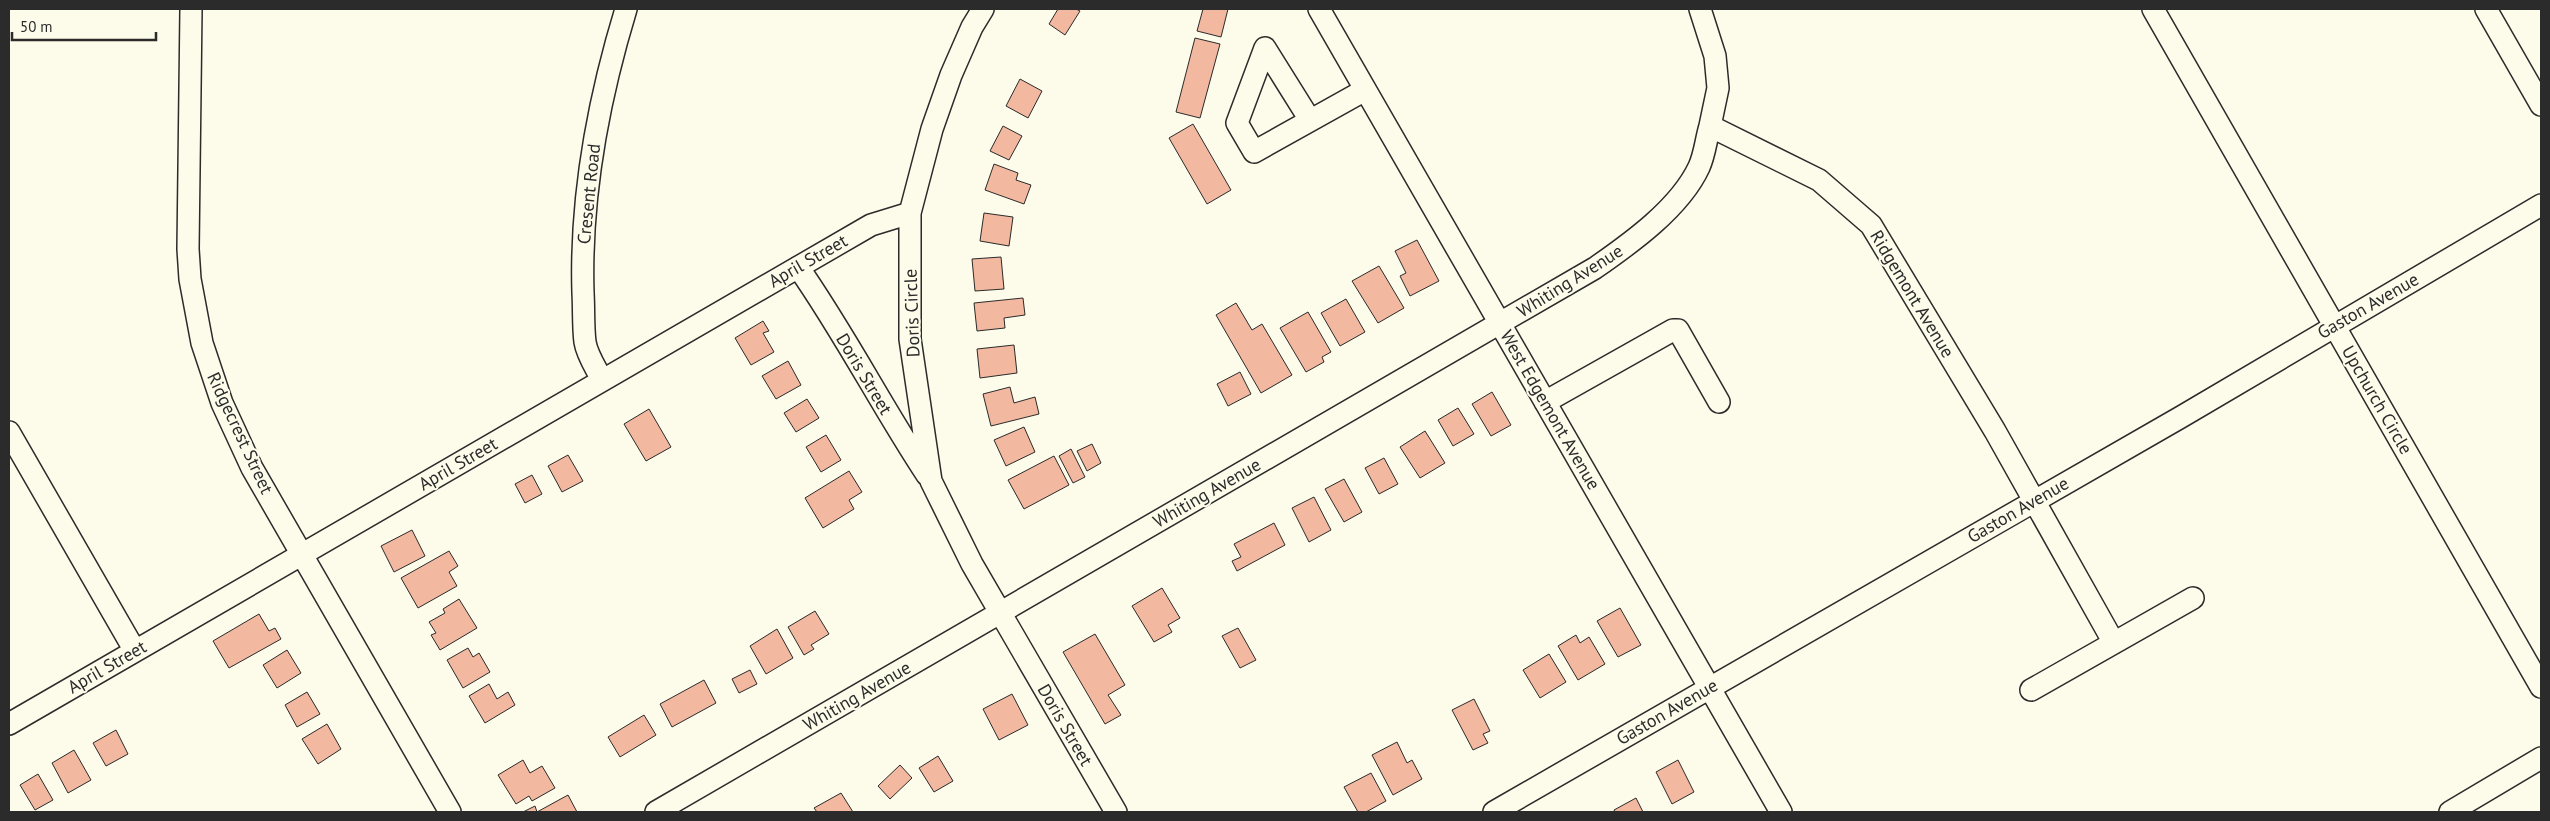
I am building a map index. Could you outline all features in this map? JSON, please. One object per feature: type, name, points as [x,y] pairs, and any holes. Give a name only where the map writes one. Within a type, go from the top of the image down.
[{"type":"street","name":"Ridgecrest Street","points":[[191,9],[188,249],[190,279],[202,343],[222,403],[245,452],[450,812]]},
{"type":"street","name":"Cresent Road","points":[[602,380],[585,341],[583,274],[585,219],[590,161],[600,107],[626,9]]},
{"type":"street","name":"Doris Circle","points":[[982,9],[950,75],[932,129],[910,213],[910,339],[931,481],[999,613]]},
{"type":"street","name":"West Edgemont Avenue","points":[[1319,9],[1781,812]]},
{"type":"street","points":[[1700,9],[1715,56],[1718,88],[1710,126]]},
{"type":"street","name":"Upchurch Circle","points":[[2153,9],[2541,687]]},
{"type":"street","points":[[2486,9],[2541,105]]},
{"type":"street","points":[[1310,120],[1365,90]]},
{"type":"street","name":"Whiting Avenue","points":[[656,812],[1595,268],[1654,223],[1678,197],[1699,167],[1710,126]]},
{"type":"street","name":"Ridgemont Avenue","points":[[1710,126],[1819,180],[1871,225],[1995,430],[2033,502],[2114,643]]},
{"type":"street","name":"Gaston Avenue","points":[[1494,812],[2033,502],[2541,205]]},
{"type":"street","name":"April Street","points":[[9,724],[871,225],[910,213]]},
{"type":"street","name":"Doris Street","points":[[798,267],[819,296],[870,386],[931,481]]},
{"type":"street","points":[[1545,402],[1673,330],[1678,330],[1719,402]]},
{"type":"street","points":[[9,432],[135,652]]},
{"type":"street","points":[[2031,690],[2193,598]]},
{"type":"street","name":"Doris Street","points":[[999,613],[1116,812]]},
{"type":"street","points":[[2450,812],[2541,758]]},
{"type":"building","points":[[1058,9],[1076,9],[1080,11],[1065,35],[1049,24]]},
{"type":"building","points":[[1203,9],[1228,9],[1221,37],[1197,31]]},
{"type":"building","points":[[1195,38],[1220,44],[1200,118],[1176,112]]},
{"type":"building","points":[[1020,79],[1042,91],[1028,118],[1006,106]]},
{"type":"building","points":[[1193,124],[1231,190],[1207,204],[1169,138]]},
{"type":"building","points":[[1003,126],[1022,136],[1009,160],[990,151]]},
{"type":"building","points":[[994,164],[1018,173],[1016,180],[1031,185],[1024,204],[985,190]]},
{"type":"building","points":[[984,213],[1013,217],[1009,246],[980,241]]},
{"type":"building","points":[[1417,240],[1439,281],[1410,296],[1400,276],[1406,273],[1395,251]]},
{"type":"building","points":[[1001,257],[1004,289],[975,291],[972,259]]},
{"type":"building","points":[[1379,266],[1404,308],[1378,323],[1352,281]]},
{"type":"building","points":[[1023,298],[1025,315],[1004,318],[1005,328],[977,331],[974,303]]},
{"type":"building","points":[[1346,299],[1365,332],[1340,346],[1321,313]]},
{"type":"building","points":[[1236,303],[1252,330],[1262,324],[1292,375],[1261,393],[1216,315]]},
{"type":"building","points":[[1308,312],[1331,352],[1322,357],[1324,362],[1306,372],[1280,328]]},
{"type":"building","points":[[763,321],[769,331],[763,333],[774,352],[751,365],[735,338]]},
{"type":"building","points":[[1014,345],[1017,373],[980,378],[977,349]]},
{"type":"building","points":[[788,361],[801,385],[776,399],[762,376]]},
{"type":"building","points":[[1240,372],[1251,394],[1228,406],[1217,384]]},
{"type":"building","points":[[1010,387],[1014,403],[1035,397],[1039,414],[991,426],[983,394]]},
{"type":"building","points":[[1492,392],[1511,425],[1491,436],[1472,404]]},
{"type":"building","points":[[807,399],[819,418],[796,432],[784,413]]},
{"type":"building","points":[[1458,408],[1474,434],[1453,446],[1438,420]]},
{"type":"building","points":[[649,409],[671,447],[646,461],[624,424]]},
{"type":"building","points":[[1024,427],[1035,452],[1006,466],[994,440]]},
{"type":"building","points":[[1425,431],[1445,463],[1420,478],[1400,447]]},
{"type":"building","points":[[826,435],[841,460],[821,472],[806,447]]},
{"type":"building","points":[[1092,444],[1101,463],[1087,471],[1077,451]]},
{"type":"building","points":[[1071,449],[1085,477],[1073,483],[1059,456]]},
{"type":"building","points":[[568,455],[583,481],[562,492],[548,466]]},
{"type":"building","points":[[1054,456],[1069,485],[1024,509],[1008,480]]},
{"type":"building","points":[[1384,458],[1398,484],[1379,494],[1365,468]]},
{"type":"building","points":[[849,471],[862,492],[849,500],[854,509],[823,528],[805,498]]},
{"type":"building","points":[[532,475],[542,494],[525,503],[515,484]]},
{"type":"building","points":[[1344,479],[1362,512],[1344,522],[1325,489]]},
{"type":"building","points":[[1314,497],[1331,530],[1309,542],[1292,508]]},
{"type":"building","points":[[1274,523],[1285,545],[1237,571],[1232,561],[1241,557],[1234,544]]},
{"type":"building","points":[[412,530],[425,556],[394,572],[381,546]]},
{"type":"building","points":[[449,551],[458,566],[449,572],[457,586],[418,608],[401,578]]},
{"type":"building","points":[[1162,588],[1180,618],[1168,625],[1172,632],[1154,642],[1132,606]]},
{"type":"building","points":[[459,599],[477,628],[440,650],[431,635],[436,633],[429,622],[445,613],[443,609]]},
{"type":"building","points":[[1620,608],[1641,645],[1618,657],[1597,621]]},
{"type":"building","points":[[815,611],[829,634],[811,645],[814,649],[804,655],[788,627]]},
{"type":"building","points":[[259,614],[269,631],[275,628],[281,639],[229,668],[213,641]]},
{"type":"building","points":[[1238,628],[1256,660],[1240,668],[1222,636]]},
{"type":"building","points":[[777,629],[793,658],[766,674],[750,646]]},
{"type":"building","points":[[1095,634],[1125,685],[1108,695],[1121,715],[1105,724],[1063,652]]},
{"type":"building","points":[[1576,635],[1580,643],[1589,637],[1605,664],[1578,680],[1558,646]]},
{"type":"building","points":[[468,648],[473,657],[479,653],[490,672],[463,688],[447,660]]},
{"type":"building","points":[[287,650],[301,673],[277,688],[263,665]]},
{"type":"building","points":[[1549,654],[1566,682],[1540,698],[1523,670]]},
{"type":"building","points":[[750,670],[757,684],[739,693],[732,679]]},
{"type":"building","points":[[704,680],[716,703],[672,727],[660,704]]},
{"type":"building","points":[[489,684],[497,699],[508,692],[515,705],[485,723],[469,696]]},
{"type":"building","points":[[307,692],[320,714],[297,727],[285,705]]},
{"type":"building","points":[[1012,694],[1028,725],[999,740],[983,709]]},
{"type":"building","points":[[1474,699],[1490,731],[1483,734],[1488,743],[1473,750],[1452,710]]},
{"type":"building","points":[[644,715],[656,735],[620,757],[608,737]]},
{"type":"building","points":[[327,724],[341,749],[318,764],[302,739]]},
{"type":"building","points":[[116,730],[128,754],[106,766],[93,743]]},
{"type":"building","points":[[1397,742],[1407,763],[1412,760],[1422,779],[1393,795],[1372,755]]},
{"type":"building","points":[[74,750],[91,780],[68,793],[52,763]]},
{"type":"building","points":[[938,756],[953,781],[934,792],[919,768]]},
{"type":"building","points":[[523,760],[530,773],[542,766],[555,788],[532,801],[529,796],[516,804],[498,775]]},
{"type":"building","points":[[1678,760],[1694,792],[1672,804],[1656,772]]},
{"type":"building","points":[[900,765],[912,778],[890,799],[878,786]]},
{"type":"building","points":[[1371,773],[1386,801],[1366,812],[1358,812],[1344,787]]},
{"type":"building","points":[[38,774],[53,800],[35,810],[20,785]]},
{"type":"building","points":[[841,793],[853,812],[817,812],[814,808]]},
{"type":"building","points":[[568,795],[577,812],[537,812]]},
{"type":"building","points":[[1636,798],[1643,812],[1615,812],[1614,810]]},
{"type":"building","points":[[535,806],[537,812],[523,812]]}]
